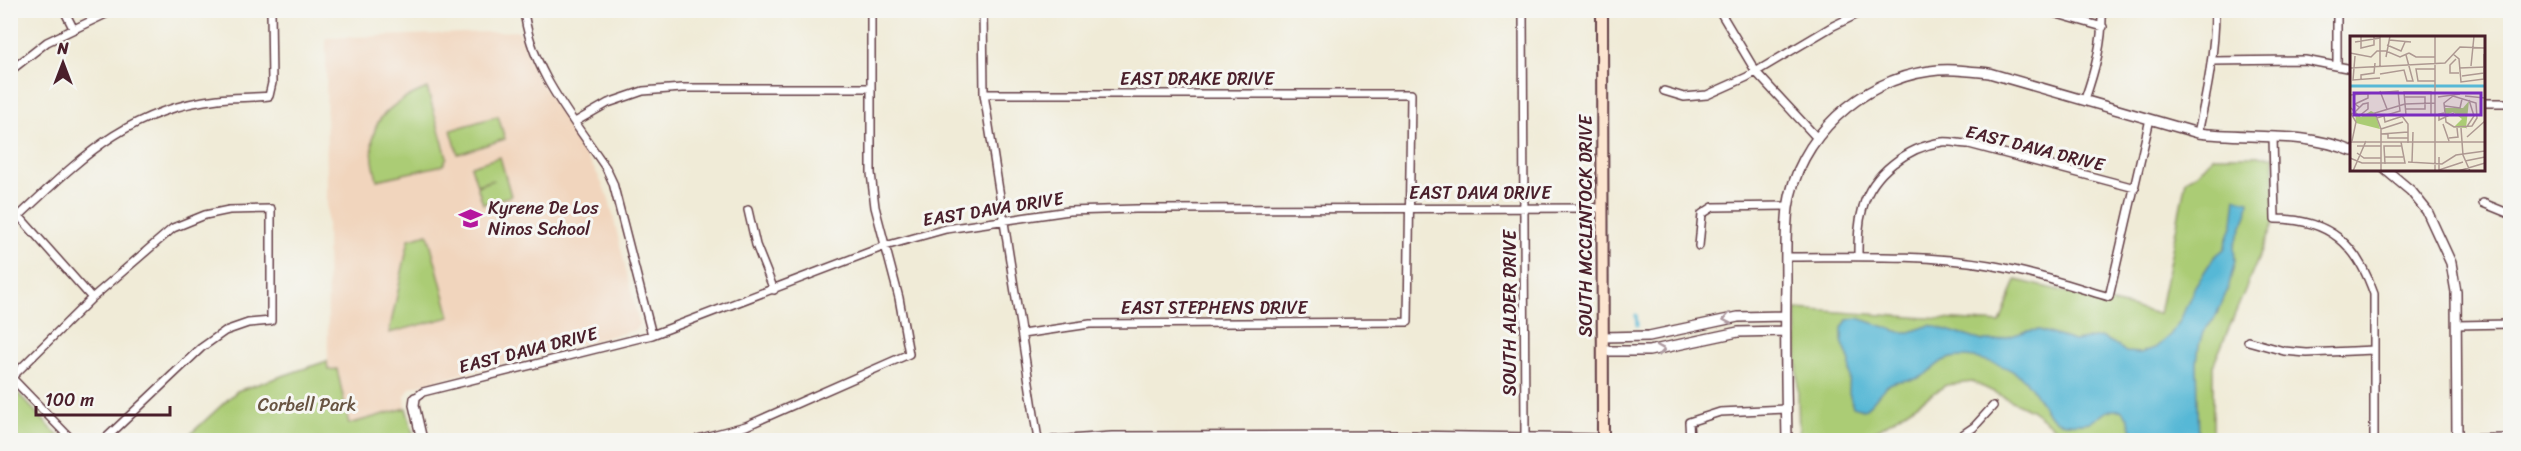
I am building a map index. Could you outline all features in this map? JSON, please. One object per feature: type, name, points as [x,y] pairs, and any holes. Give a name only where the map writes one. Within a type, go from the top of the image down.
[{"type":"main road","name":"SOUTH MCCLINTOCK DRIVE","points":[[1602,10],[1603,439]]},
{"type":"street","points":[[64,10],[73,28]]},
{"type":"street","points":[[10,71],[47,42],[114,10]]},
{"type":"street","points":[[92,298],[19,216],[89,151],[146,117],[218,99],[269,96],[272,83],[271,10]]},
{"type":"street","points":[[524,10],[528,32],[537,58],[551,86],[606,168],[616,193],[652,334]]},
{"type":"street","points":[[694,441],[746,426],[909,354],[900,301],[875,207],[872,173],[871,10]]},
{"type":"street","points":[[984,10],[984,94],[1038,441]]},
{"type":"street","name":"SOUTH ALDER DRIVE","points":[[1523,10],[1524,436]]},
{"type":"street","points":[[1719,10],[1756,72],[1817,138]]},
{"type":"street","points":[[1664,91],[1684,97],[1707,95],[1756,72],[1852,13],[1866,10]]},
{"type":"street","points":[[2043,10],[2103,27]]},
{"type":"street","points":[[2085,99],[2096,68],[2103,27],[2102,10]]},
{"type":"street","points":[[2198,133],[2212,61],[2215,10]]},
{"type":"street","points":[[2337,10],[2337,65]]},
{"type":"street","points":[[2212,61],[2305,60],[2350,68]]},
{"type":"street","points":[[1787,441],[1785,316],[1788,206],[1797,178],[1817,138],[1839,113],[1863,95],[1891,81],[1929,71],[1959,70],[1989,73],[2198,133],[2304,138],[2350,150]]},
{"type":"street","points":[[575,122],[608,103],[643,91],[682,88],[872,88]]},
{"type":"street","name":"EAST DRAKE DRIVE","points":[[984,94],[1411,94],[1411,209]]},
{"type":"street","points":[[2485,103],[2511,103]]},
{"type":"street","points":[[1786,257],[1918,257],[1987,265],[2017,270],[2109,297],[2150,119]]},
{"type":"street","points":[[2273,137],[2275,219],[2294,219],[2318,225],[2334,234],[2355,252],[2366,271],[2374,294],[2374,441]]},
{"type":"street","name":"EAST DAVA DRIVE","points":[[1858,257],[1858,229],[1863,204],[1876,181],[1895,161],[1918,149],[1943,142],[1970,144],[2135,188]]},
{"type":"street","points":[[2387,171],[2411,191],[2427,212],[2451,263],[2456,292],[2457,440],[2511,438]]},
{"type":"street","points":[[2483,203],[2511,214]]},
{"type":"street","points":[[1699,246],[1702,214],[1713,207],[1788,206]]},
{"type":"street","name":"EAST DAVA DRIVE","points":[[415,398],[423,392],[652,334],[774,290],[885,246],[946,229],[1003,219],[1069,211],[1128,209],[1603,208]]},
{"type":"street","points":[[72,441],[11,377],[92,298],[172,228],[205,215],[229,210],[271,209],[271,321],[248,323],[217,336],[201,348],[105,441]]},
{"type":"street","name":"EAST STEPHENS DRIVE","points":[[1022,334],[1090,324],[1408,322],[1411,209]]},
{"type":"street","points":[[748,210],[756,245],[774,290]]},
{"type":"street","points":[[1603,336],[1649,336],[1738,317],[1785,316]]},
{"type":"street","points":[[2456,325],[2511,324]]},
{"type":"street","points":[[1603,351],[1649,351],[1738,333],[1785,331]]},
{"type":"street","points":[[2248,341],[2284,351],[2307,354],[2374,350]]},
{"type":"street","points":[[415,398],[414,405],[422,441]]},
{"type":"street","points":[[1955,441],[1974,427],[1993,406]]},
{"type":"street","points":[[1690,441],[1689,422],[1720,412],[1786,409]]},
{"type":"street","points":[[1053,441],[1112,436],[1405,438],[1524,436],[1603,439]]},
{"type":"shaded area","name":"Kyrene De Los Ninos School","points":[[519,31],[534,71],[598,175],[609,199],[639,324],[635,330],[411,387],[405,396],[406,408],[349,424],[337,369],[328,370],[326,38]]},
{"type":"green space","points":[[427,88],[447,157],[443,165],[377,180],[372,146],[378,122],[397,104]]},
{"type":"green space","points":[[498,116],[505,139],[458,154],[451,130]]},
{"type":"green space","points":[[2213,156],[2274,156],[2275,219],[2213,366],[2213,440],[2071,440],[2031,410],[1973,382],[1946,385],[1879,429],[1850,440],[1799,440],[1796,309],[2000,323],[2016,280],[2159,314],[2186,180],[2197,174]]},
{"type":"green space","points":[[500,157],[511,196],[483,204],[477,186],[494,180],[477,185],[471,166]]},
{"type":"green space","points":[[428,234],[450,317],[389,333],[409,239]]},
{"type":"green space","name":"Corbell Park","points":[[327,361],[328,370],[337,369],[349,424],[406,408],[415,440],[184,440],[237,391]]},
{"type":"green space","points":[[11,389],[16,391],[62,440],[11,440]]},
{"type":"water","points":[[2236,198],[2249,201],[2247,215],[2234,246],[2235,261],[2228,289],[2215,318],[2203,332],[2199,346],[2197,364],[2199,440],[2135,440],[2128,418],[2121,410],[2107,412],[2089,422],[2060,422],[2045,410],[2030,386],[2019,375],[1999,365],[1976,358],[1945,360],[1919,378],[1892,383],[1863,410],[1853,407],[1849,393],[1850,362],[1842,341],[1842,328],[1847,320],[1858,318],[1900,332],[1910,332],[1930,325],[1983,341],[1995,341],[2027,331],[2039,330],[2074,341],[2100,337],[2126,352],[2140,353],[2155,348],[2170,335],[2180,321],[2195,286],[2214,257],[2224,249],[2233,223]]},
{"type":"waterway","points":[[1636,315],[1637,325]]},
{"type":"place","name":"Kyrene De Los Ninos School","points":[[470,218]]}]
